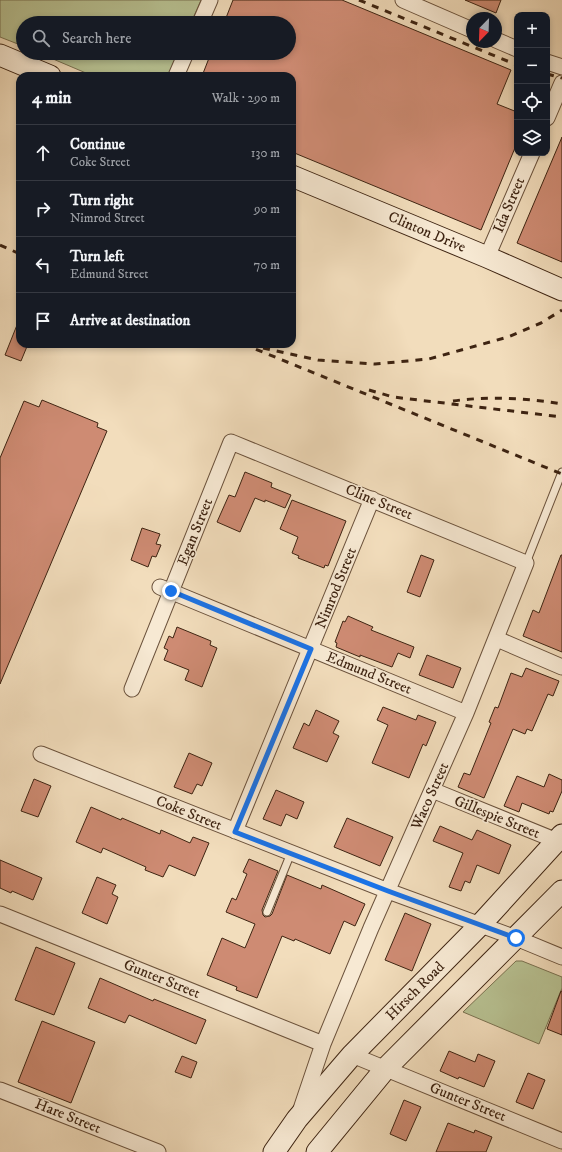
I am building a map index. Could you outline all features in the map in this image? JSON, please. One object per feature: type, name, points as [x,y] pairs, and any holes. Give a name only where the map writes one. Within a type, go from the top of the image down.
[{"type":"main road","points":[[0,55],[40,72]]},
{"type":"main road","name":"Clinton Drive","points":[[296,178],[487,257],[562,290]]},
{"type":"main road","name":"Hirsch Road","points":[[274,1152],[297,1120],[352,1055],[480,925],[560,840]]},
{"type":"main road","points":[[317,1152],[386,1068],[562,891]]},
{"type":"street","points":[[203,16],[210,0]]},
{"type":"street","points":[[403,0],[466,27]]},
{"type":"street","points":[[502,43],[515,48]]},
{"type":"street","points":[[178,72],[183,60]]},
{"type":"street","points":[[550,63],[562,67]]},
{"type":"street","points":[[550,111],[562,83]]},
{"type":"street","name":"Ida Street","points":[[487,257],[531,156]]},
{"type":"street","name":"Cline Street","points":[[231,442],[526,563]]},
{"type":"street","name":"Egan Street","points":[[132,689],[166,589],[231,442]]},
{"type":"street","name":"Nimrod Street","points":[[235,832],[372,499]]},
{"type":"street","name":"Waco Street","points":[[297,1120],[323,1044],[371,928],[466,712],[526,563]]},
{"type":"street","name":"Edmund Street","points":[[166,589],[466,712]]},
{"type":"street","points":[[496,639],[562,667]]},
{"type":"street","name":"Coke Street","points":[[42,754],[235,832],[388,891],[516,938],[562,957]]},
{"type":"street","name":"Gillespie Street","points":[[432,790],[560,840]]},
{"type":"street","name":"Gunter Street","points":[[0,914],[323,1044]]},
{"type":"street","name":"Gunter Street","points":[[352,1055],[562,1141]]},
{"type":"street","name":"Hare Street","points":[[0,1090],[158,1152]]},
{"type":"lane","name":"Waco Street","points":[[526,563],[562,472]]},
{"type":"lane","points":[[267,912],[291,853]]},
{"type":"green space","points":[[0,0],[201,0],[194,16],[16,16],[16,43],[0,37]]},
{"type":"green space","points":[[55,60],[175,60],[170,72],[84,72]]},
{"type":"green space","points":[[516,961],[522,961],[562,977],[562,988],[539,1044],[463,1012]]},
{"type":"building","points":[[233,0],[342,0],[511,70],[497,104],[514,111],[514,150],[481,230],[296,154],[296,72],[204,72],[208,60],[296,60],[296,16],[227,16]]},
{"type":"building","points":[[465,0],[501,0],[496,12]]},
{"type":"building","points":[[562,137],[562,262],[517,243]]},
{"type":"building","points":[[16,328],[16,348],[26,348],[21,361],[5,355]]},
{"type":"building","points":[[42,400],[98,423],[97,427],[107,431],[0,684],[0,458],[24,401],[39,407]]},
{"type":"building","points":[[245,472],[272,483],[271,487],[291,495],[285,508],[265,500],[265,502],[255,498],[240,532],[217,522],[229,495],[235,497]]},
{"type":"building","points":[[292,500],[346,521],[328,566],[325,565],[324,568],[298,558],[299,556],[292,553],[298,537],[280,529]]},
{"type":"building","points":[[142,528],[160,534],[156,544],[161,545],[156,557],[152,556],[148,567],[131,560]]},
{"type":"building","points":[[421,555],[434,560],[420,597],[407,592]]},
{"type":"building","points":[[561,555],[562,652],[523,636],[533,610],[539,613]]},
{"type":"building","points":[[348,616],[373,627],[371,630],[414,647],[410,658],[398,653],[392,667],[360,655],[360,657],[336,647],[337,643],[335,642],[343,621],[345,622]]},
{"type":"building","points":[[177,627],[211,641],[210,645],[217,648],[202,687],[185,680],[189,670],[164,660],[168,650],[164,648],[169,636],[173,638]]},
{"type":"building","points":[[427,655],[461,668],[453,688],[419,675]]},
{"type":"building","points":[[526,668],[559,681],[553,696],[548,694],[532,731],[527,729],[525,734],[513,729],[484,798],[458,787],[464,773],[470,775],[491,723],[489,722],[495,707],[498,708],[511,673],[522,677]]},
{"type":"building","points":[[383,707],[416,720],[418,715],[436,722],[426,746],[423,744],[409,778],[372,763],[388,725],[377,720]]},
{"type":"building","points":[[316,710],[339,721],[333,733],[339,736],[327,762],[293,748],[304,723],[309,726]]},
{"type":"building","points":[[189,753],[212,763],[202,786],[197,784],[192,794],[174,787]]},
{"type":"building","points":[[549,774],[562,780],[562,791],[553,812],[550,811],[549,814],[522,803],[519,812],[504,806],[517,776],[544,787]]},
{"type":"building","points":[[34,779],[51,786],[38,817],[21,811]]},
{"type":"building","points":[[276,790],[304,802],[297,819],[286,814],[281,826],[263,819]]},
{"type":"building","points":[[91,807],[160,834],[161,830],[190,843],[193,837],[209,843],[195,876],[169,865],[163,877],[145,870],[146,867],[103,848],[101,853],[76,842]]},
{"type":"building","points":[[347,818],[393,837],[380,866],[334,847]]},
{"type":"building","points":[[440,826],[472,840],[477,830],[511,845],[499,874],[477,865],[470,883],[465,881],[461,891],[449,887],[463,853],[433,841]]},
{"type":"building","points":[[249,859],[278,871],[262,910],[265,917],[272,914],[287,875],[321,889],[322,885],[365,904],[355,926],[344,921],[330,954],[295,939],[294,941],[282,936],[257,998],[236,990],[237,987],[207,975],[222,938],[245,948],[255,924],[226,912],[232,898],[236,900],[247,874],[243,872]]},
{"type":"building","points":[[0,860],[42,878],[33,900],[12,891],[11,893],[0,888]]},
{"type":"building","points":[[97,877],[116,885],[112,894],[118,897],[107,924],[82,913]]},
{"type":"building","points":[[405,913],[431,924],[412,971],[385,960]]},
{"type":"building","points":[[36,947],[75,963],[54,1015],[15,1000]]},
{"type":"building","points":[[100,978],[153,1001],[154,999],[206,1020],[196,1044],[129,1015],[125,1023],[88,1008]]},
{"type":"building","points":[[562,991],[562,1035],[547,1029]]},
{"type":"building","points":[[42,1021],[95,1042],[71,1103],[18,1082]]},
{"type":"building","points":[[449,1051],[475,1062],[478,1054],[495,1061],[484,1087],[459,1077],[458,1079],[440,1071]]},
{"type":"building","points":[[182,1056],[197,1062],[191,1078],[175,1072]]},
{"type":"building","points":[[528,1073],[545,1080],[533,1109],[516,1102]]},
{"type":"building","points":[[404,1100],[421,1107],[406,1141],[390,1134]]},
{"type":"building","points":[[448,1123],[474,1133],[475,1130],[492,1137],[486,1152],[436,1152]]},
{"type":"railway","points":[[359,0],[514,64]]},
{"type":"railway","points":[[550,75],[562,78]]},
{"type":"railway","points":[[0,245],[16,252]]},
{"type":"railway","points":[[263,348],[318,360],[375,364],[429,359],[508,337],[541,323],[562,310]]},
{"type":"railway","points":[[253,348],[562,474]]},
{"type":"railway","points":[[369,390],[393,397],[562,417]]},
{"type":"railway","points":[[453,401],[467,399],[508,398],[562,404]]},
{"type":"route","points":[[171,591],[311,649],[235,832],[388,891],[516,938]]}]
